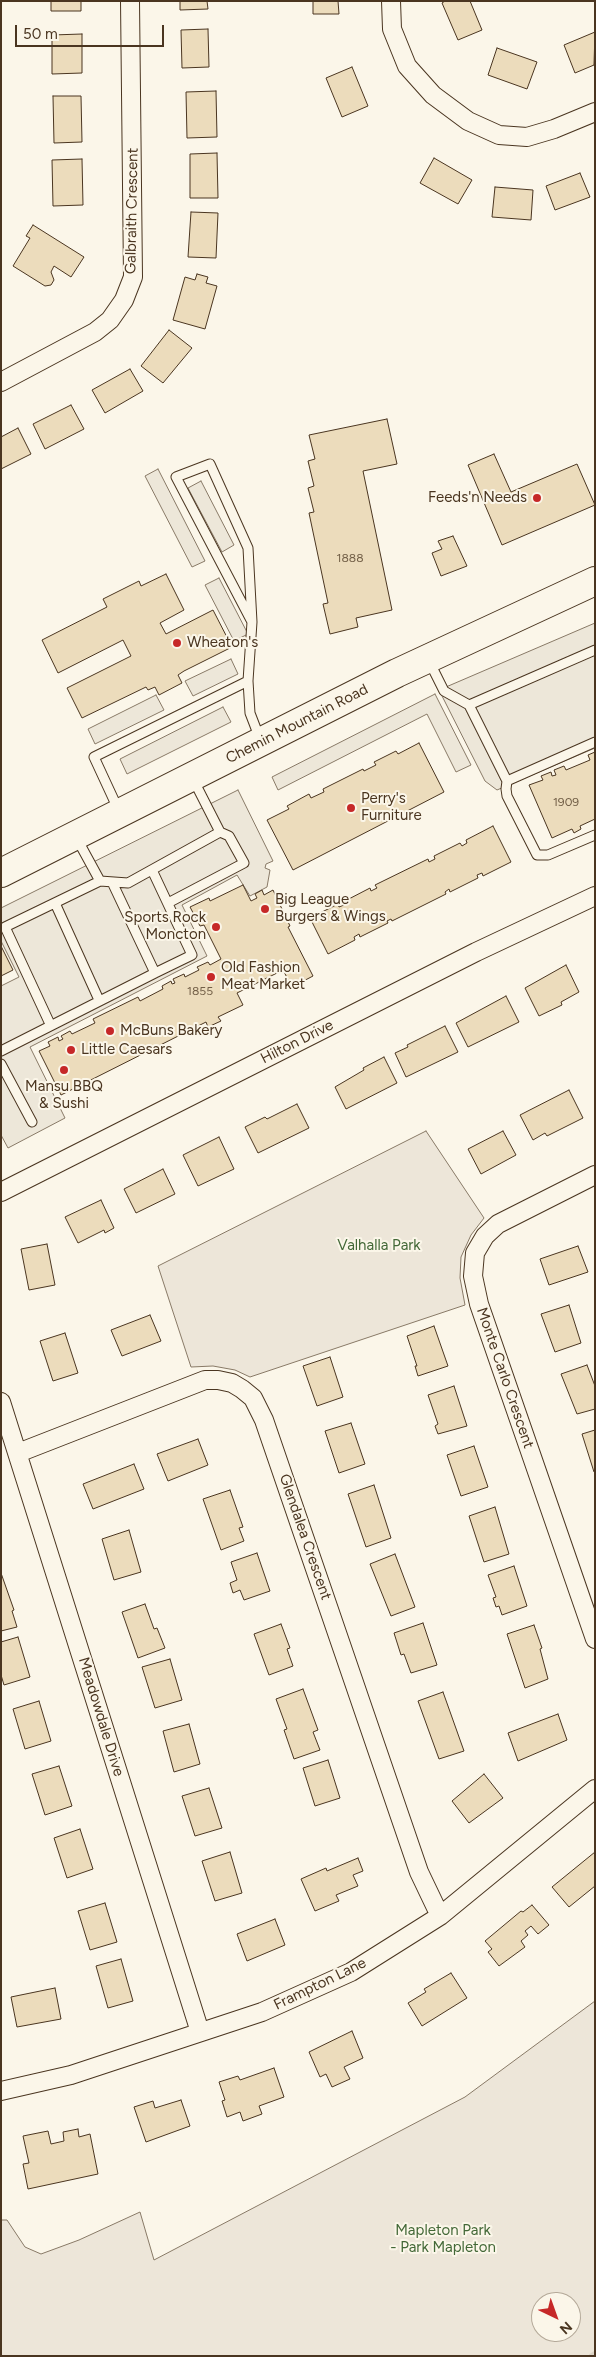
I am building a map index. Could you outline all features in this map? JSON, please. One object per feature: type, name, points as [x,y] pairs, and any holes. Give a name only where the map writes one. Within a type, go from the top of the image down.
[{"type":"main road","name":"Chemin Mountain Road","points":[[1,873],[427,659],[595,581]]},
{"type":"street","name":"Galbraith Crescent","points":[[1,382],[95,332],[110,320],[124,300],[133,277],[130,1]]},
{"type":"street","points":[[391,1],[392,29],[407,66],[433,95],[468,121],[499,135],[527,138],[595,112]]},
{"type":"street","name":"Hilton Drive","points":[[1,1192],[476,952],[595,896]]},
{"type":"street","name":"Monte Carlo Crescent","points":[[595,1175],[498,1224],[485,1236],[475,1253],[472,1276],[479,1304],[595,1639]]},
{"type":"street","name":"Glendalea Crescent","points":[[18,1453],[205,1380],[232,1383],[253,1398],[264,1420],[419,1872],[440,1916]]},
{"type":"street","name":"Meadowdale Drive","points":[[1,1402],[200,2032]]},
{"type":"street","name":"Frampton Lane","points":[[1,2092],[71,2075],[262,2012],[351,1972],[440,1916],[595,1789]]},
{"type":"lane","points":[[252,622],[176,477],[210,464],[248,548],[252,622],[248,680],[250,713],[261,742]]},
{"type":"lane","points":[[468,705],[595,650]]},
{"type":"lane","points":[[427,659],[444,691],[468,705],[508,781],[507,796],[537,855],[548,856],[595,835]]},
{"type":"lane","points":[[120,813],[94,757],[248,680]]},
{"type":"lane","points":[[508,781],[595,742]]},
{"type":"lane","points":[[168,904],[244,863],[229,836],[220,832],[192,777]]},
{"type":"lane","points":[[50,1024],[3,927],[100,880],[128,883],[220,832]]},
{"type":"lane","points":[[76,836],[100,880]]},
{"type":"lane","points":[[1,1051],[50,1024],[192,955],[152,870]]},
{"type":"lane","points":[[112,882],[155,973]]},
{"type":"lane","points":[[55,903],[99,1000]]},
{"type":"lane","points":[[1,1064],[32,1122]]},
{"type":"green space","name":"Valhalla Park","points":[[426,1131],[484,1218],[471,1235],[461,1257],[460,1278],[465,1305],[250,1377],[235,1370],[213,1366],[191,1367],[158,1266]]},
{"type":"green space","name":"Mapleton Park - Park Mapleton","points":[[595,2001],[595,2356],[1,2356],[1,2220],[7,2220],[25,2247],[41,2254],[79,2240],[140,2212],[154,2260],[465,2097]]},
{"type":"shaded area","points":[[158,469],[205,561],[192,567],[145,476]]},
{"type":"shaded area","points":[[201,481],[234,545],[222,552],[188,488]]},
{"type":"shaded area","points":[[219,578],[248,634],[234,641],[205,585]]},
{"type":"shaded area","points":[[595,623],[595,748],[497,790],[485,781],[439,690]]},
{"type":"shaded area","points":[[231,659],[238,674],[193,696],[185,681]]},
{"type":"shaded area","points":[[435,694],[471,765],[456,772],[427,714],[278,790],[272,777]]},
{"type":"shaded area","points":[[156,695],[164,710],[95,744],[88,729]]},
{"type":"shaded area","points":[[223,707],[231,722],[127,774],[120,759]]},
{"type":"shaded area","points":[[238,790],[273,861],[266,864],[265,868],[270,870],[267,887],[250,896],[237,875],[182,905],[207,956],[30,1047],[65,1118],[8,1148],[1,1135],[1,986],[19,977],[1,941],[1,908]]},
{"type":"building","points":[[51,1],[81,1],[81,11],[51,11]]},
{"type":"building","points":[[180,1],[207,1],[208,9],[180,10]]},
{"type":"building","points":[[313,1],[338,1],[339,14],[313,14]]},
{"type":"building","points":[[445,1],[470,1],[482,30],[458,40],[442,3]]},
{"type":"building","points":[[208,29],[209,67],[182,68],[181,30]]},
{"type":"building","points":[[595,32],[594,65],[575,73],[564,45]]},
{"type":"building","points":[[82,34],[82,73],[52,74],[52,35]]},
{"type":"building","points":[[497,48],[537,62],[527,89],[488,75]]},
{"type":"building","points":[[352,67],[368,106],[342,117],[326,78]]},
{"type":"building","points":[[216,91],[217,137],[187,138],[186,92]]},
{"type":"building","points":[[53,96],[81,96],[82,142],[54,143]]},
{"type":"building","points":[[217,153],[218,198],[190,198],[190,154]]},
{"type":"building","points":[[434,158],[472,180],[458,204],[420,183]]},
{"type":"building","points":[[82,159],[83,205],[53,206],[52,160]]},
{"type":"building","points":[[580,173],[590,197],[555,210],[546,186]]},
{"type":"building","points":[[495,187],[533,190],[531,220],[492,217]]},
{"type":"building","points":[[191,212],[218,213],[216,258],[188,257]]},
{"type":"building","points":[[33,225],[84,257],[71,277],[54,266],[51,272],[54,280],[51,285],[45,286],[13,266],[30,238],[26,236]]},
{"type":"building","points":[[197,274],[208,277],[206,283],[217,286],[205,329],[173,320],[185,277],[195,280]]},
{"type":"building","points":[[169,330],[192,348],[163,383],[141,366]]},
{"type":"building","points":[[130,369],[143,391],[105,413],[92,390]]},
{"type":"building","points":[[71,405],[84,429],[45,449],[33,424]]},
{"type":"building","points":[[387,419],[397,464],[363,471],[392,610],[356,618],[358,627],[330,634],[323,604],[328,603],[309,513],[314,512],[308,488],[314,486],[308,461],[315,459],[309,435]]},
{"type":"building","points":[[18,428],[31,454],[1,469],[1,437]]},
{"type":"building","name":"Feeds'n Needs","points":[[494,454],[511,492],[577,464],[595,505],[502,545],[468,465]]},
{"type":"building","points":[[453,536],[467,566],[441,576],[432,553],[442,549],[438,541]]},
{"type":"building","name":"Wheaton's","points":[[166,574],[184,610],[160,623],[166,634],[213,610],[232,647],[184,671],[178,675],[182,683],[159,695],[155,687],[148,690],[146,687],[82,718],[67,688],[131,656],[123,640],[58,673],[42,640],[107,607],[103,599],[139,581],[141,586]]},
{"type":"building","name":"Perry's Furniture","points":[[419,743],[444,792],[293,870],[267,820],[289,809],[287,806],[309,794],[311,798],[324,792],[323,789],[363,769],[364,771],[376,765],[374,762],[396,751],[398,754]]},
{"type":"building","points":[[595,752],[595,819],[580,826],[581,829],[574,833],[572,829],[552,838],[529,785],[543,780],[541,776],[551,772],[552,776],[556,775],[554,770],[564,766],[566,770],[590,760],[588,755]]},
{"type":"building","points":[[493,826],[511,862],[483,876],[482,873],[477,875],[478,878],[450,892],[449,889],[445,892],[446,894],[392,921],[391,919],[387,921],[388,923],[360,937],[359,934],[354,937],[355,940],[328,954],[310,918],[338,904],[339,907],[344,905],[343,902],[370,888],[371,891],[377,888],[375,885],[428,859],[429,862],[435,859],[434,856],[460,843],[462,846],[467,843],[466,840]]},
{"type":"building","points":[[243,885],[251,901],[257,898],[255,894],[262,890],[264,895],[273,890],[290,926],[288,927],[313,976],[292,987],[283,970],[237,993],[243,1005],[218,1017],[221,1021],[208,1027],[206,1022],[61,1095],[39,1051],[50,1046],[48,1042],[58,1037],[59,1041],[63,1039],[61,1036],[70,1031],[72,1034],[95,1023],[93,1019],[138,997],[140,1001],[163,989],[162,986],[171,981],[172,984],[175,983],[173,979],[184,974],[185,977],[199,970],[197,967],[208,962],[210,965],[221,959],[204,925],[200,926],[190,907],[209,898],[210,901]]},
{"type":"building","points":[[1,946],[13,970],[1,976]]},
{"type":"building","points":[[566,965],[579,992],[561,1002],[562,1005],[539,1016],[525,988]]},
{"type":"building","points":[[506,996],[519,1022],[468,1047],[456,1023]]},
{"type":"building","points":[[445,1026],[458,1052],[406,1077],[395,1053]]},
{"type":"building","points":[[384,1057],[397,1083],[346,1109],[335,1087],[364,1070],[363,1068]]},
{"type":"building","points":[[569,1090],[583,1118],[547,1136],[545,1133],[533,1140],[520,1115]]},
{"type":"building","points":[[297,1104],[309,1128],[258,1153],[245,1127],[265,1117],[267,1119]]},
{"type":"building","points":[[503,1131],[516,1155],[481,1174],[468,1149]]},
{"type":"building","points":[[219,1137],[234,1169],[198,1186],[183,1155]]},
{"type":"building","points":[[163,1169],[175,1194],[136,1213],[124,1189]]},
{"type":"building","points":[[101,1200],[114,1228],[105,1233],[104,1230],[78,1243],[65,1217]]},
{"type":"building","points":[[47,1244],[55,1285],[29,1290],[21,1249]]},
{"type":"building","points":[[578,1246],[588,1272],[549,1285],[540,1259]]},
{"type":"building","points":[[569,1305],[581,1343],[555,1352],[541,1314]]},
{"type":"building","points":[[150,1315],[161,1341],[122,1356],[111,1330]]},
{"type":"building","points":[[434,1326],[448,1366],[418,1376],[415,1366],[417,1366],[407,1336]]},
{"type":"building","points":[[65,1333],[78,1373],[53,1381],[40,1341]]},
{"type":"building","points":[[330,1357],[343,1397],[317,1406],[303,1366]]},
{"type":"building","points":[[587,1365],[595,1386],[595,1409],[577,1414],[561,1374]]},
{"type":"building","points":[[454,1386],[467,1426],[438,1434],[435,1426],[438,1424],[428,1395]]},
{"type":"building","points":[[351,1423],[365,1464],[339,1473],[325,1431]]},
{"type":"building","points":[[595,1430],[595,1472],[594,1472],[582,1434]]},
{"type":"building","points":[[198,1439],[208,1465],[168,1481],[157,1454]]},
{"type":"building","points":[[474,1446],[488,1487],[461,1496],[447,1455]]},
{"type":"building","points":[[134,1464],[144,1489],[93,1509],[83,1484]]},
{"type":"building","points":[[374,1485],[391,1538],[366,1547],[348,1494]]},
{"type":"building","points":[[230,1490],[243,1527],[239,1528],[244,1541],[221,1550],[203,1499]]},
{"type":"building","points":[[495,1507],[509,1554],[484,1562],[469,1516]]},
{"type":"building","points":[[129,1530],[141,1572],[114,1580],[102,1539]]},
{"type":"building","points":[[257,1553],[270,1591],[244,1600],[240,1590],[233,1593],[230,1583],[237,1580],[231,1562]]},
{"type":"building","points":[[395,1554],[415,1607],[391,1616],[370,1564]]},
{"type":"building","points":[[514,1566],[527,1606],[502,1615],[499,1606],[496,1607],[493,1598],[496,1597],[488,1575]]},
{"type":"building","points":[[1,1573],[14,1610],[12,1611],[17,1627],[1,1631]]},
{"type":"building","points":[[145,1604],[154,1629],[157,1628],[165,1648],[138,1658],[122,1612]]},
{"type":"building","points":[[423,1623],[437,1665],[411,1673],[404,1654],[401,1655],[394,1633]]},
{"type":"building","points":[[281,1624],[290,1648],[287,1649],[293,1666],[269,1675],[254,1634]]},
{"type":"building","points":[[534,1625],[542,1648],[540,1649],[548,1679],[525,1688],[507,1634]]},
{"type":"building","points":[[18,1637],[30,1677],[4,1685],[1,1675],[1,1642]]},
{"type":"building","points":[[170,1659],[182,1700],[155,1708],[142,1667]]},
{"type":"building","points":[[303,1689],[318,1730],[313,1732],[320,1750],[294,1759],[284,1730],[287,1729],[276,1699]]},
{"type":"building","points":[[443,1692],[464,1751],[439,1759],[418,1701]]},
{"type":"building","points":[[39,1701],[51,1741],[25,1749],[13,1709]]},
{"type":"building","points":[[558,1714],[567,1740],[518,1761],[508,1733]]},
{"type":"building","points":[[189,1724],[200,1764],[174,1772],[163,1731]]},
{"type":"building","points":[[328,1760],[340,1798],[315,1806],[303,1768]]},
{"type":"building","points":[[59,1766],[72,1806],[45,1815],[32,1774]]},
{"type":"building","points":[[484,1774],[503,1798],[469,1823],[452,1801]]},
{"type":"building","points":[[209,1788],[222,1828],[195,1836],[182,1796]]},
{"type":"building","points":[[80,1829],[93,1869],[67,1878],[54,1838]]},
{"type":"building","points":[[230,1852],[242,1893],[215,1901],[202,1861]]},
{"type":"building","points":[[595,1852],[595,1886],[569,1907],[552,1887]]},
{"type":"building","points":[[358,1858],[363,1871],[353,1875],[358,1886],[336,1895],[339,1901],[315,1911],[301,1879],[326,1868],[327,1871]]},
{"type":"building","points":[[105,1903],[117,1942],[90,1950],[78,1911]]},
{"type":"building","points":[[532,1905],[549,1925],[538,1934],[531,1926],[525,1931],[528,1935],[521,1941],[525,1947],[499,1966],[488,1952],[492,1949],[485,1941],[521,1911],[523,1912]]},
{"type":"building","points":[[275,1919],[285,1945],[247,1961],[237,1934]]},
{"type":"building","points":[[121,1959],[133,2001],[108,2008],[96,1966]]},
{"type":"building","points":[[451,1973],[467,1998],[422,2026],[408,2003],[426,1992],[424,1989]]},
{"type":"building","points":[[55,1988],[61,2019],[17,2027],[11,1997]]},
{"type":"building","points":[[352,2031],[363,2058],[344,2067],[350,2079],[332,2087],[326,2074],[320,2077],[309,2052]]},
{"type":"building","points":[[274,2068],[284,2097],[259,2106],[262,2114],[243,2121],[240,2112],[227,2117],[222,2101],[225,2100],[219,2082],[238,2076],[240,2080]]},
{"type":"building","points":[[181,2100],[190,2126],[146,2142],[134,2107],[153,2101],[155,2108]]},
{"type":"building","points":[[78,2129],[79,2137],[90,2134],[98,2174],[28,2189],[23,2164],[29,2163],[23,2136],[48,2131],[51,2144],[64,2141],[63,2132]]},
{"type":"place","name":"Feeds'n Needs","points":[[537,498]]},
{"type":"place","name":"Wheaton's","points":[[177,643]]},
{"type":"place","name":"Perry's Furniture","points":[[351,808]]},
{"type":"place","name":"Big League Burgers & Wings","points":[[265,909]]},
{"type":"place","name":"Sports Rock Moncton","points":[[216,927]]},
{"type":"place","name":"Old Fashion Meat Market","points":[[211,977]]},
{"type":"place","name":"McBuns Bakery","points":[[110,1031]]},
{"type":"place","name":"Little Caesars","points":[[71,1050]]},
{"type":"place","name":"Mansu BBQ & Sushi","points":[[64,1070]]}]
